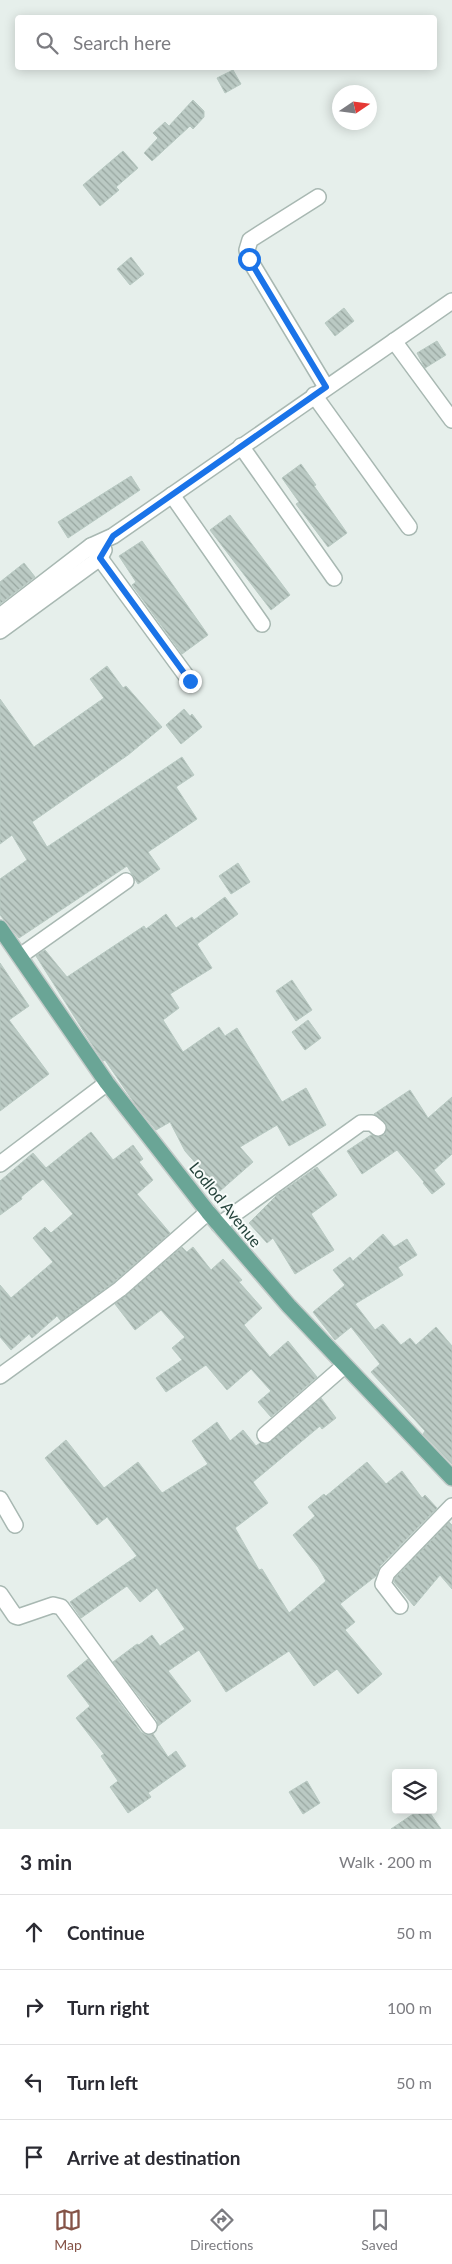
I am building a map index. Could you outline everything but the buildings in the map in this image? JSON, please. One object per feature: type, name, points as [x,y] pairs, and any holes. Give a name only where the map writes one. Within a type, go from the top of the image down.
[{"type":"main road","name":"Lodlod Avenue","points":[[0,928],[106,1083],[208,1212],[344,1366],[452,1478]]},
{"type":"street","points":[[318,197],[250,240],[247,250],[249,259],[320,391],[409,527]]},
{"type":"street","points":[[0,631],[113,536],[452,301]]},
{"type":"street","points":[[394,340],[452,420]]},
{"type":"street","points":[[241,446],[334,578]]},
{"type":"street","points":[[172,494],[262,624]]},
{"type":"street","points":[[0,616],[96,552]]},
{"type":"street","points":[[96,552],[190,681]]},
{"type":"street","points":[[20,956],[126,881]]},
{"type":"street","points":[[0,1164],[106,1083]]},
{"type":"street","points":[[219,1225],[361,1123],[372,1123],[378,1128]]},
{"type":"street","points":[[0,1376],[120,1289],[208,1212]]},
{"type":"street","points":[[265,1435],[344,1366]]},
{"type":"street","points":[[0,1500],[15,1524]]},
{"type":"street","points":[[400,1606],[383,1584],[383,1580],[452,1506]]},
{"type":"street","points":[[0,1594],[14,1616],[18,1617],[54,1605],[61,1607],[149,1726]]},
{"type":"route","points":[[190,681],[100,558],[113,536],[326,387],[249,259]]}]
